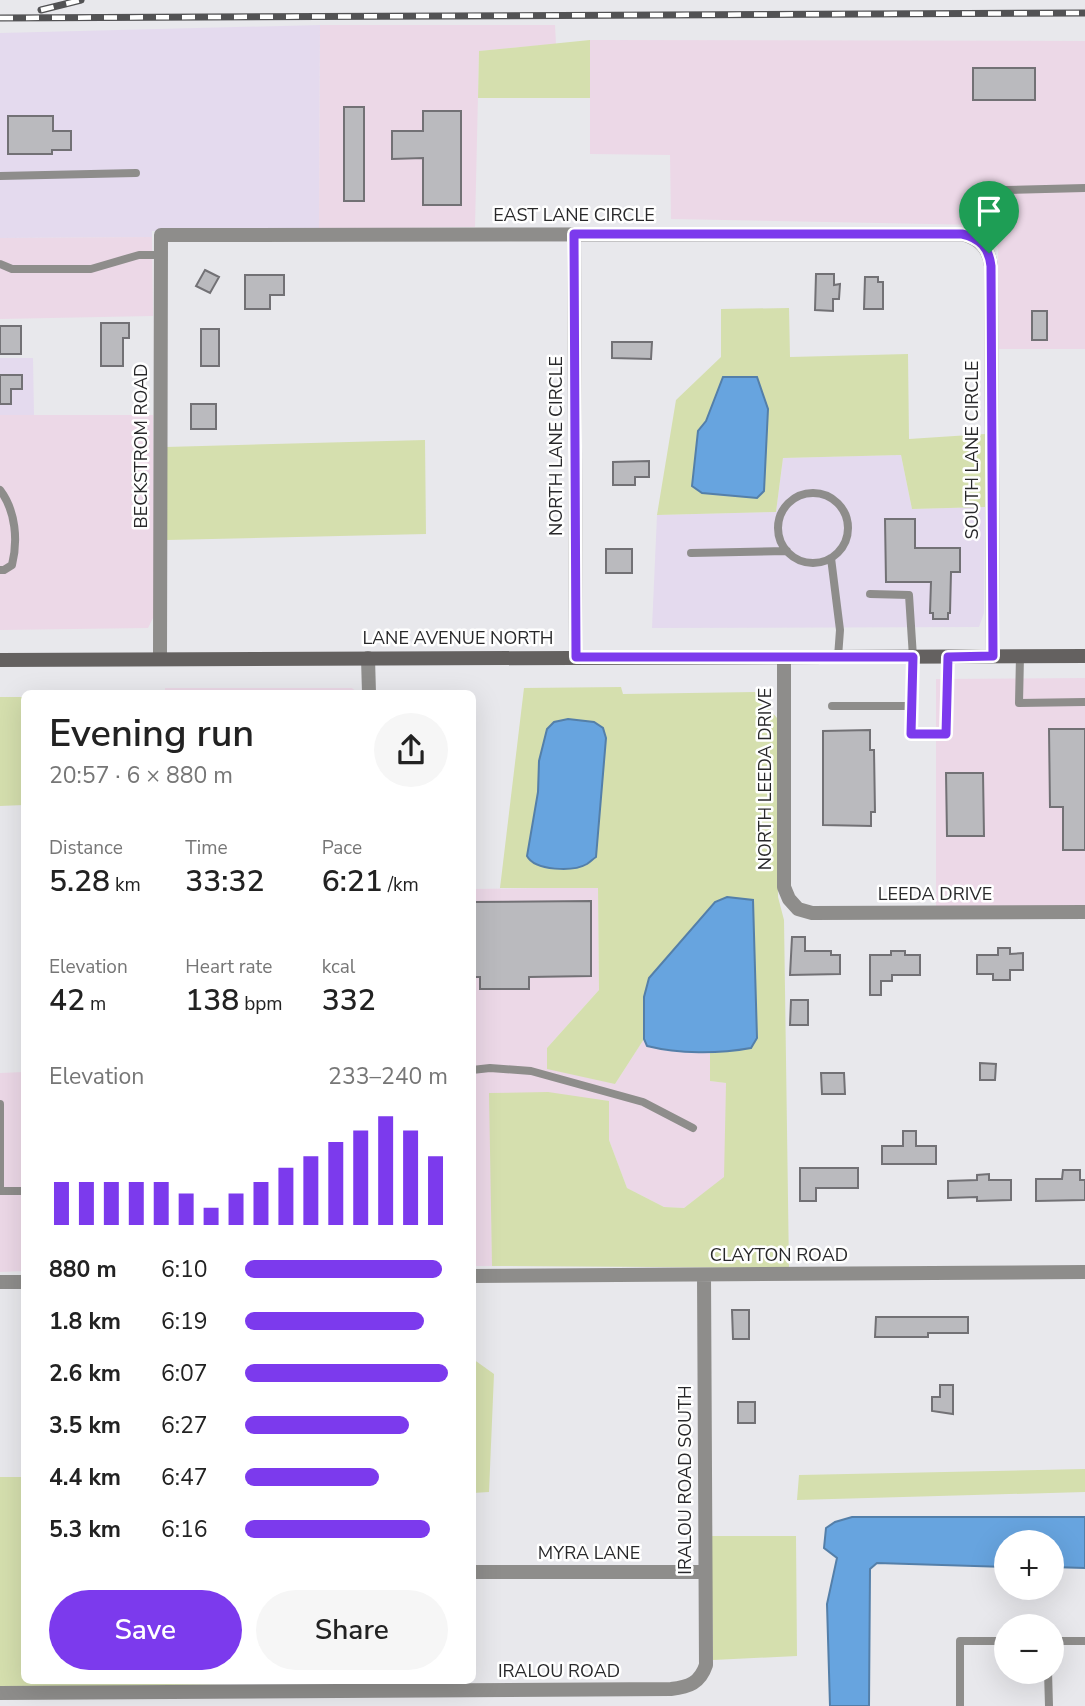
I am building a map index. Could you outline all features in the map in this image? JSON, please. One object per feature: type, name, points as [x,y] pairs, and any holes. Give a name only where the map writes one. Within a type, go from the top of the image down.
[{"type":"main road","name":"LANE AVENUE NORTH","points":[[0,660],[1085,656]]},
{"type":"street","name":"NORTH LANE CIRCLE","points":[[574,234],[576,657]]},
{"type":"street","name":"EAST LANE CIRCLE","points":[[161,235],[962,234],[971,236],[985,246]]},
{"type":"street","name":"BECKSTROM ROAD","points":[[160,658],[161,235]]},
{"type":"street","name":"SOUTH LANE CIRCLE","points":[[985,246],[991,266],[993,656]]},
{"type":"street","name":"NORTH LEEDA DRIVE","points":[[784,657],[784,887],[789,899]]},
{"type":"street","points":[[368,658],[369,690]]},
{"type":"street","name":"LEEDA DRIVE","points":[[789,899],[798,909],[812,913],[1085,912]]},
{"type":"street","name":"CLAYTON ROAD","points":[[476,1276],[1085,1272]]},
{"type":"street","name":"IRALOU ROAD SOUTH","points":[[696,1682],[706,1665],[704,1275]]},
{"type":"street","points":[[0,1283],[21,1282]]},
{"type":"street","name":"MYRA LANE","points":[[476,1572],[705,1572]]},
{"type":"street","name":"IRALOU ROAD","points":[[0,1693],[671,1689],[685,1688],[696,1682]]},
{"type":"lane","points":[[0,176],[136,173]]},
{"type":"lane","points":[[985,246],[995,202],[1006,190],[1085,188]]},
{"type":"lane","points":[[0,264],[12,269],[91,269],[139,255],[161,255]]},
{"type":"lane","points":[[0,490],[9,502],[16,550],[12,565],[0,570]]},
{"type":"lane","points":[[815,493],[835,501],[843,509],[848,531],[845,542],[831,558],[820,563],[808,563],[787,551],[781,542],[780,519],[793,500],[815,493]]},
{"type":"lane","points":[[691,554],[787,551]]},
{"type":"lane","points":[[831,558],[840,630],[838,657]]},
{"type":"lane","points":[[870,593],[909,595],[913,657],[911,734],[946,734],[948,657]]},
{"type":"lane","points":[[1020,656],[1019,703],[1085,702]]},
{"type":"lane","points":[[832,706],[912,706]]},
{"type":"lane","points":[[476,1070],[531,1071],[643,1102],[693,1128]]},
{"type":"lane","points":[[0,1104],[1,1191],[21,1191]]},
{"type":"lane","points":[[960,1706],[960,1641],[994,1641]]},
{"type":"lane","points":[[1064,1641],[1085,1641]]},
{"type":"lane","points":[[1048,1684],[1049,1706]]},
{"type":"shaded area","points":[[320,25],[319,229],[152,231],[152,237],[0,238],[0,33]]},
{"type":"shaded area","points":[[320,25],[555,25],[556,44],[479,51],[475,227],[319,229]]},
{"type":"shaded area","points":[[590,40],[1085,41],[1085,349],[999,349],[998,248],[981,225],[671,219],[670,155],[590,154]]},
{"type":"shaded area","points":[[152,237],[153,316],[0,319],[0,238]]},
{"type":"shaded area","points":[[0,358],[33,358],[34,415],[0,415]]},
{"type":"shaded area","points":[[0,415],[153,415],[155,614],[148,628],[0,630]]},
{"type":"shaded area","points":[[901,455],[912,509],[985,507],[984,613],[979,627],[652,628],[657,515],[776,512],[783,458]]},
{"type":"shaded area","points":[[1085,678],[1085,908],[936,908],[936,679]]},
{"type":"shaded area","points":[[165,688],[354,690],[165,690]]},
{"type":"shaded area","points":[[598,887],[599,990],[547,1048],[615,1084],[644,1039],[647,1046],[664,1050],[710,1051],[710,1081],[726,1083],[725,1177],[684,1208],[664,1207],[627,1188],[609,1140],[609,1101],[490,1093],[492,1266],[476,1266],[476,889]]},
{"type":"shaded area","points":[[21,1072],[21,1271],[0,1272],[0,1073]]},
{"type":"green space","points":[[590,40],[590,98],[478,98],[479,51]]},
{"type":"green space","points":[[789,308],[790,357],[908,354],[909,439],[985,434],[985,507],[912,509],[901,455],[783,458],[776,512],[657,515],[676,400],[721,357],[721,309]]},
{"type":"green space","points":[[425,440],[426,534],[167,540],[166,447]]},
{"type":"green space","points":[[621,687],[623,694],[755,692],[777,718],[778,897],[784,920],[789,1268],[492,1266],[489,1093],[548,1092],[609,1101],[609,1140],[627,1188],[664,1207],[684,1208],[724,1177],[726,1083],[710,1081],[710,1051],[732,1051],[644,997],[644,1039],[615,1084],[547,1069],[547,1048],[599,990],[598,888],[500,888],[524,688]],"holes":[[[568,719],[594,722],[603,728],[606,738],[596,856],[538,792],[539,761],[547,729]]]},
{"type":"green space","points":[[0,697],[21,697],[21,805],[0,806]]},
{"type":"green space","points":[[476,1361],[494,1374],[489,1492],[476,1493]]},
{"type":"green space","points":[[1085,1469],[1085,1492],[797,1500],[799,1475]]},
{"type":"green space","points":[[0,1477],[21,1477],[21,1684],[229,1684],[0,1688]]},
{"type":"green space","points":[[711,1536],[796,1536],[797,1656],[713,1660]]},
{"type":"water","points":[[723,377],[757,377],[768,409],[764,491],[757,498],[702,493],[692,486],[698,431],[706,421]]},
{"type":"water","points":[[568,719],[594,722],[603,728],[606,738],[596,857],[581,867],[555,869],[538,865],[527,856],[538,792],[539,761],[547,729],[554,722]]},
{"type":"water","points":[[727,897],[753,900],[757,1038],[751,1048],[725,1051],[685,1052],[647,1046],[644,1039],[644,997],[649,978],[715,902]]},
{"type":"water","points":[[852,1517],[1085,1517],[1085,1568],[1064,1567],[1064,1530],[994,1530],[994,1567],[877,1563],[870,1569],[869,1706],[830,1706],[827,1604],[837,1558],[824,1548],[826,1528]]},
{"type":"building","points":[[973,68],[1035,68],[1035,100],[973,100]]},
{"type":"building","points":[[344,107],[364,107],[364,201],[344,201]]},
{"type":"building","points":[[423,111],[461,111],[461,205],[423,205],[423,158],[392,159],[392,131],[423,131]]},
{"type":"building","points":[[8,116],[53,116],[53,131],[71,131],[71,150],[52,150],[52,154],[8,154]]},
{"type":"building","points":[[205,270],[219,277],[210,293],[196,286]]},
{"type":"building","points":[[816,274],[834,274],[834,285],[840,284],[839,299],[833,299],[833,311],[815,310]]},
{"type":"building","points":[[245,275],[284,275],[284,295],[270,295],[270,309],[245,309]]},
{"type":"building","points":[[865,277],[878,277],[878,282],[883,282],[883,309],[864,309]]},
{"type":"building","points":[[1032,311],[1047,311],[1047,340],[1032,340]]},
{"type":"building","points":[[101,323],[129,323],[129,338],[123,338],[123,366],[101,366]]},
{"type":"building","points":[[0,326],[21,326],[21,354],[0,354]]},
{"type":"building","points":[[201,329],[219,329],[219,366],[201,366]]},
{"type":"building","points":[[612,342],[652,342],[651,359],[612,358]]},
{"type":"building","points":[[0,375],[22,375],[22,389],[11,389],[11,404],[0,404]]},
{"type":"building","points":[[191,404],[216,404],[216,429],[191,429]]},
{"type":"building","points":[[649,461],[649,477],[635,477],[635,485],[613,485],[613,462]]},
{"type":"building","points":[[885,519],[915,519],[915,548],[960,548],[960,572],[951,572],[948,619],[933,619],[933,613],[930,613],[931,582],[886,582]]},
{"type":"building","points":[[606,549],[632,549],[632,573],[606,573]]},
{"type":"building","points":[[1049,729],[1085,729],[1085,850],[1063,850],[1063,807],[1050,807]]},
{"type":"building","points":[[870,730],[870,750],[874,750],[875,812],[871,812],[871,826],[823,825],[823,731]]},
{"type":"building","points":[[946,773],[983,773],[984,836],[947,836]]},
{"type":"building","points":[[591,901],[591,976],[529,977],[529,989],[480,989],[480,977],[476,977],[476,902]]},
{"type":"building","points":[[792,937],[805,937],[805,951],[831,951],[831,955],[840,955],[840,974],[790,975]]},
{"type":"building","points":[[998,948],[1010,948],[1010,954],[1023,953],[1023,970],[1010,970],[1010,980],[993,980],[993,974],[977,974],[977,955],[998,955]]},
{"type":"building","points":[[891,951],[920,955],[920,975],[892,975],[892,981],[881,981],[881,995],[870,995],[870,955],[891,955]]},
{"type":"building","points":[[791,1000],[808,1000],[808,1025],[790,1025]]},
{"type":"building","points":[[980,1063],[996,1064],[995,1080],[980,1080]]},
{"type":"building","points":[[821,1073],[844,1073],[845,1094],[822,1094]]},
{"type":"building","points":[[903,1131],[916,1131],[916,1146],[936,1146],[936,1164],[882,1164],[882,1146],[903,1146]]},
{"type":"building","points":[[800,1168],[858,1168],[858,1188],[816,1188],[816,1201],[800,1201]]},
{"type":"building","points":[[1063,1170],[1080,1170],[1080,1180],[1085,1180],[1085,1200],[1036,1201],[1036,1179],[1062,1179]]},
{"type":"building","points":[[989,1174],[989,1180],[1011,1180],[1011,1200],[948,1198],[948,1181],[977,1180],[977,1175]]},
{"type":"building","points":[[732,1310],[749,1310],[749,1339],[733,1339]]},
{"type":"building","points":[[876,1317],[968,1317],[968,1333],[928,1333],[928,1337],[875,1337]]},
{"type":"building","points":[[940,1385],[953,1385],[953,1414],[932,1411],[932,1397],[940,1397]]},
{"type":"building","points":[[738,1402],[755,1402],[755,1423],[738,1423]]},
{"type":"railway","points":[[41,10],[81,0]]},
{"type":"railway","points":[[0,18],[1085,13]]},
{"type":"route","points":[[574,234],[962,234],[971,236],[985,246],[989,253],[993,656],[948,657],[946,734],[911,734],[913,657],[576,657],[574,234]]}]
